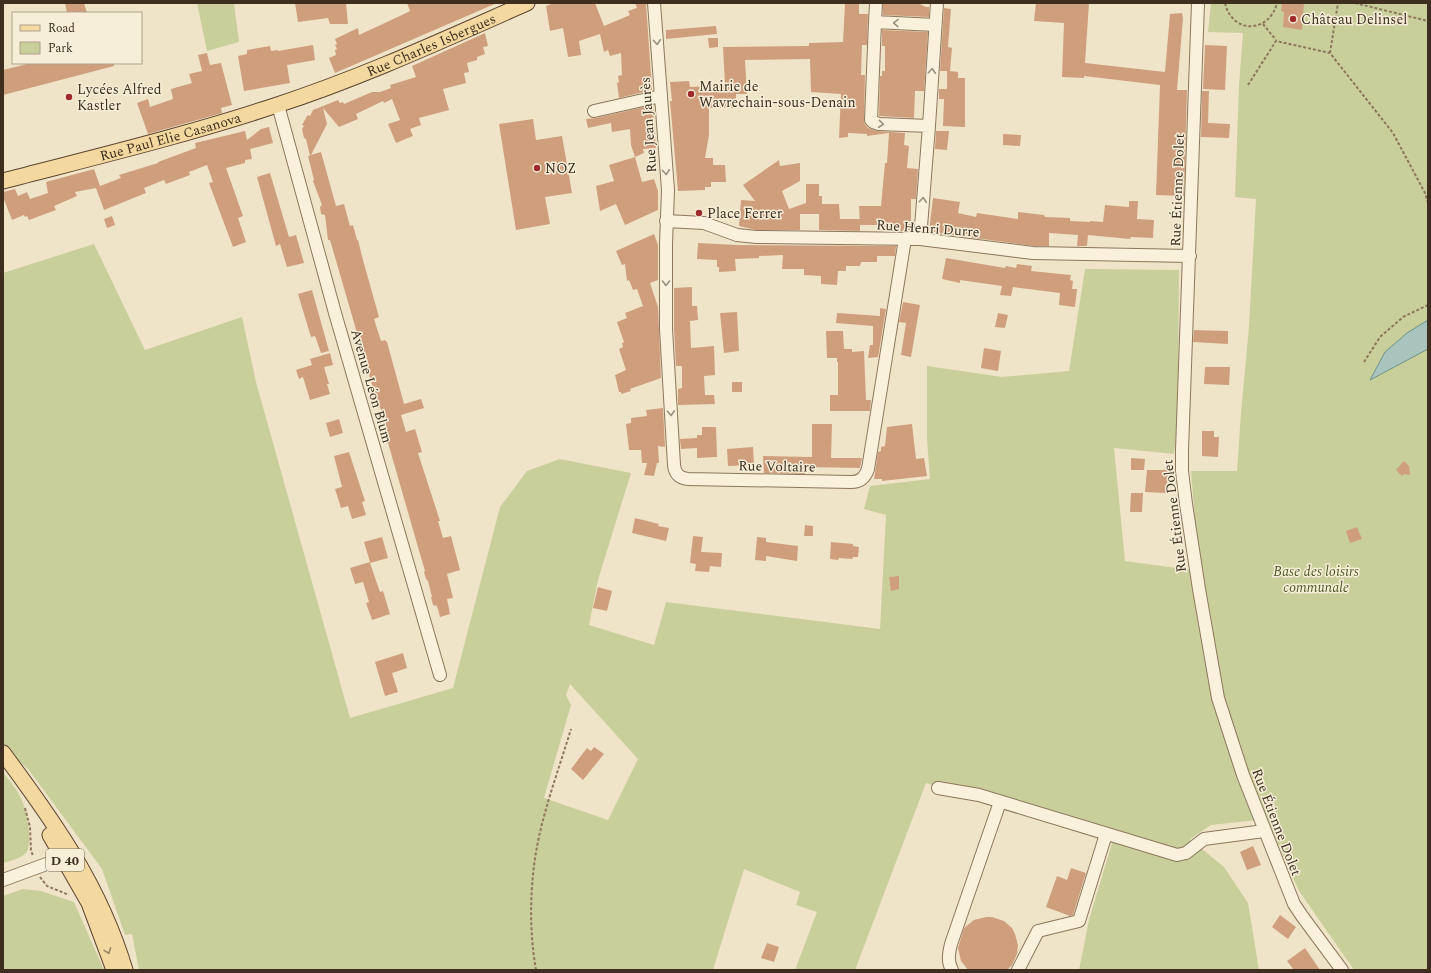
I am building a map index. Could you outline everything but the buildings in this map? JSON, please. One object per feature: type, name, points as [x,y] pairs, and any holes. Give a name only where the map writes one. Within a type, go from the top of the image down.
[{"type":"main road","name":"Rue Charles Isbergues","points":[[335,84],[527,3]]},
{"type":"main road","name":"Rue Paul Elie Casanova","points":[[3,181],[170,138],[278,105],[335,84]]},
{"type":"main road","name":"D 40","points":[[4,754],[30,789],[69,856],[98,899],[125,970]]},
{"type":"main road","name":"D 40","points":[[69,856],[114,970]]},
{"type":"street","name":"Rue Jean Jaurès","points":[[654,3],[668,190],[666,244]]},
{"type":"street","points":[[876,3],[871,120],[879,124],[929,126]]},
{"type":"street","points":[[920,239],[929,126],[936,3]]},
{"type":"street","name":"Rue Étienne Dolet","points":[[1198,3],[1182,450],[1182,471],[1185,499],[1218,698],[1239,764],[1264,831],[1294,904],[1342,970]]},
{"type":"street","points":[[875,22],[935,25]]},
{"type":"street","points":[[594,111],[661,96]]},
{"type":"street","name":"Avenue Léon Blum","points":[[278,105],[335,313],[440,675]]},
{"type":"street","name":"Rue Henri Durre","points":[[666,221],[704,223],[737,235],[756,237],[920,239],[1033,253],[1190,256]]},
{"type":"street","name":"Rue Voltaire","points":[[666,244],[666,336],[674,465],[675,470],[680,477],[688,479],[857,482],[864,477],[868,469],[905,239]]},
{"type":"street","points":[[938,788],[968,793],[1177,855],[1186,853],[1204,839],[1264,831]]},
{"type":"street","points":[[952,970],[949,962],[951,944],[1000,802]]},
{"type":"street","points":[[1018,970],[1038,931],[1079,921],[1106,834]]},
{"type":"street","points":[[3,880],[69,856]]},
{"type":"path","points":[[1225,3],[1228,12],[1236,22],[1245,26],[1263,24],[1270,19],[1275,11],[1277,3]]},
{"type":"path","points":[[1330,53],[1338,3]]},
{"type":"path","points":[[1355,3],[1428,21]]},
{"type":"path","points":[[1263,24],[1276,41],[1330,53],[1393,133],[1425,193],[1428,203]]},
{"type":"path","points":[[1248,85],[1276,41]]},
{"type":"path","points":[[1364,362],[1380,337],[1403,317],[1428,305]]},
{"type":"path","points":[[536,970],[531,910],[536,852],[541,827],[571,729]]},
{"type":"path","points":[[28,818],[31,850],[36,869],[44,884],[72,897]]},
{"type":"green space","points":[[197,3],[234,3],[239,42],[207,51]]},
{"type":"green space","name":"Base des loisirs communale","points":[[1211,3],[1428,3],[1428,970],[1354,970],[1299,891],[1267,819],[1211,825],[1190,839],[1224,867],[1248,903],[1259,970],[1079,970],[1089,920],[1112,843],[926,783],[855,970],[795,970],[817,912],[796,905],[800,892],[744,869],[713,970],[139,970],[132,934],[125,935],[102,869],[28,769],[12,755],[3,744],[3,273],[94,244],[145,350],[242,317],[256,382],[350,718],[453,688],[500,507],[527,471],[560,459],[631,473],[598,580],[589,625],[654,645],[666,602],[880,629],[886,515],[864,509],[870,486],[930,479],[927,439],[927,366],[1002,377],[1069,371],[1085,269],[1179,270],[1178,414],[1174,454],[1114,448],[1125,561],[1199,571],[1191,471],[1237,471],[1249,326],[1256,199],[1235,197],[1239,85],[1243,33],[1208,32]],"holes":[[[570,684],[638,759],[608,820],[544,798],[571,705],[566,695]]]},
{"type":"green space","points":[[3,772],[17,791],[23,803],[27,817],[29,842],[28,848],[24,855],[15,860],[3,863]]},
{"type":"green space","points":[[23,889],[41,891],[74,902],[104,970],[3,970],[3,896]]},
{"type":"water","points":[[1428,320],[1428,349],[1370,380],[1385,352],[1407,333]]},
{"type":"place","name":"Château Delinsel","points":[[1293,19]]},
{"type":"place","name":"Mairie de Wavrechain-sous-Denain","points":[[691,94]]},
{"type":"place","name":"Lycées Alfred Kastler","points":[[69,97]]},
{"type":"place","name":"NOZ","points":[[537,168]]},
{"type":"place","name":"Place Ferrer","points":[[699,213]]}]
